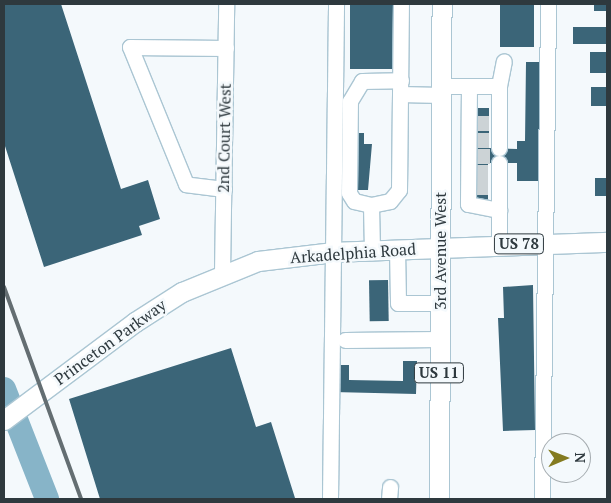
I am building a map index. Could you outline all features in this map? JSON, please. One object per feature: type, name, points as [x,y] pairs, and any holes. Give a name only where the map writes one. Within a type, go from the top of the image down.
[{"type":"main road","name":"3rd Avenue West","points":[[438,499],[442,4]]},
{"type":"main road","name":"Arkadelphia Road","points":[[222,273],[258,261],[333,252],[607,242]]},
{"type":"main road","name":"Princeton Parkway","points":[[4,420],[135,322],[182,292],[222,273]]},
{"type":"street","name":"2nd Court West","points":[[222,273],[226,4]]},
{"type":"street","points":[[330,499],[336,4]]},
{"type":"street","points":[[344,43],[346,4]]},
{"type":"street","points":[[401,4],[400,87],[399,190],[390,201],[371,205],[360,204],[350,196],[350,102],[362,81],[400,87],[441,90],[469,86],[499,86]]},
{"type":"street","points":[[542,499],[547,243],[548,4]]},
{"type":"street","points":[[224,189],[186,184],[130,47],[226,48]]},
{"type":"street","points":[[499,210],[468,204],[485,165],[483,123],[499,86],[504,61]]},
{"type":"street","points":[[469,86],[483,123],[485,165],[499,210],[499,245]]},
{"type":"street","points":[[440,139],[485,165]]},
{"type":"street","points":[[471,156],[485,165]]},
{"type":"street","points":[[440,172],[485,165]]},
{"type":"street","points":[[371,205],[372,250]]},
{"type":"street","points":[[397,249],[398,303],[439,303]]},
{"type":"street","points":[[345,340],[439,339]]},
{"type":"building","points":[[4,4],[61,4],[121,189],[148,180],[160,219],[139,226],[142,235],[44,267],[4,143]]},
{"type":"building","points":[[350,4],[395,4],[395,69],[350,69]]},
{"type":"building","points":[[500,4],[534,4],[534,47],[500,47]]},
{"type":"building","points":[[594,4],[607,4],[607,11],[594,11]]},
{"type":"building","points":[[573,27],[607,27],[607,44],[573,44]]},
{"type":"building","points":[[590,52],[607,52],[607,73],[590,73]]},
{"type":"building","points":[[526,62],[541,62],[540,181],[517,181],[517,163],[488,163],[488,202],[474,202],[475,108],[489,108],[489,148],[517,149],[517,141],[525,141]]},
{"type":"building","points":[[591,87],[607,87],[607,106],[591,106]]},
{"type":"building","points":[[352,133],[364,133],[364,144],[372,144],[368,190],[356,190]]},
{"type":"building","points":[[595,178],[607,178],[607,196],[595,196]]},
{"type":"building","points":[[369,280],[388,280],[389,321],[370,321]]},
{"type":"building","points":[[533,285],[535,430],[503,431],[498,318],[504,318],[503,287]]},
{"type":"building","points":[[231,348],[256,427],[271,422],[295,498],[100,499],[69,399]]},
{"type":"building","points":[[403,361],[417,361],[416,394],[333,392],[334,365],[349,365],[349,380],[403,381]]},
{"type":"waterway","points":[[4,389],[47,499]]},
{"type":"tunnel","points":[[475,123],[489,123]]},
{"type":"tunnel","points":[[475,140],[489,140]]},
{"type":"tunnel","points":[[475,156],[499,156]]},
{"type":"tunnel","points":[[474,172],[488,172]]},
{"type":"tunnel","points":[[474,187],[488,187]]},
{"type":"railway","points":[[4,287],[81,499]]}]
